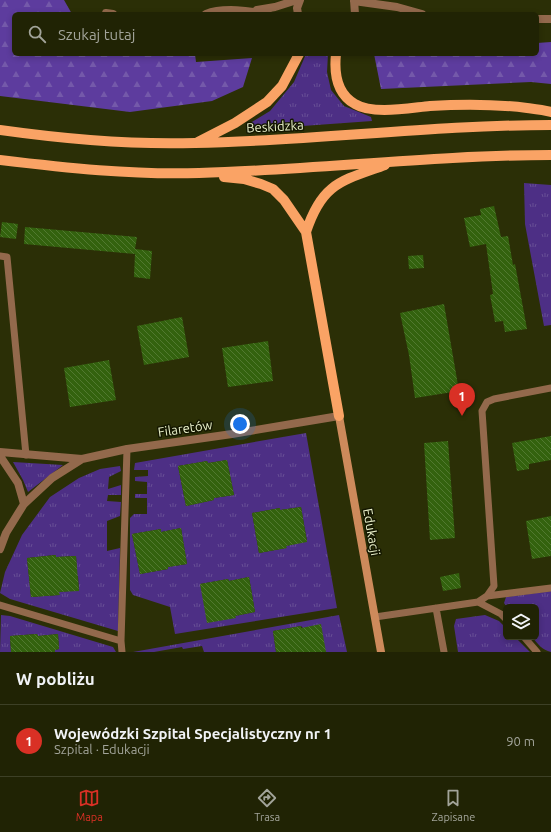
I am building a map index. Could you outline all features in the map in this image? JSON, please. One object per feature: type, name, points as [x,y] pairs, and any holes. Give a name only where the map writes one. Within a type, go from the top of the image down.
[{"type":"main road","points":[[195,143],[235,124],[267,102],[282,86],[298,56]]},
{"type":"main road","points":[[336,56],[335,68],[338,84],[346,98],[356,106],[374,110],[453,105],[505,106],[551,112]]},
{"type":"main road","name":"Beskidzka","points":[[0,130],[135,143],[195,143],[295,139],[497,125],[551,125]]},
{"type":"main road","points":[[0,160],[68,169],[198,173],[506,155],[551,155]]},
{"type":"main road","points":[[306,232],[311,215],[323,196],[333,188],[342,181],[397,161]]},
{"type":"main road","points":[[198,173],[244,179],[273,189],[284,200],[306,232],[339,416]]},
{"type":"street","points":[[211,12],[250,11],[275,7],[296,0]]},
{"type":"street","points":[[298,12],[297,8],[300,0]]},
{"type":"street","points":[[356,12],[354,0],[397,7],[415,12]]},
{"type":"street","points":[[250,11],[256,12]]},
{"type":"street","points":[[539,19],[551,19]]},
{"type":"street","name":"Filaretów","points":[[0,452],[82,459],[126,449],[232,434],[339,416]]},
{"type":"street","name":"Edukacji","points":[[339,416],[381,652]]},
{"type":"street","points":[[0,456],[18,483],[24,504]]},
{"type":"street","name":"Filaretów","points":[[0,549],[6,533],[24,504],[52,478],[82,459]]},
{"type":"lane","points":[[0,256],[7,257],[26,455]]},
{"type":"lane","points":[[375,617],[478,602],[487,596],[494,586],[482,411],[487,402],[494,399],[551,388]]},
{"type":"lane","points":[[122,652],[126,449]]},
{"type":"lane","points":[[487,596],[551,588]]},
{"type":"lane","points":[[478,602],[503,616]]},
{"type":"lane","points":[[0,605],[121,642]]},
{"type":"lane","points":[[436,608],[444,652]]},
{"type":"lane","points":[[527,640],[537,652]]},
{"type":"green space","points":[[0,0],[64,0],[71,12],[12,12],[12,56],[195,56],[196,62],[252,58],[243,87],[212,101],[130,112],[0,96]]},
{"type":"green space","points":[[551,42],[551,84],[531,82],[381,89],[374,56],[539,56],[539,43]]},
{"type":"green space","points":[[305,56],[328,56],[327,72],[331,90],[344,106],[371,117],[372,121],[248,130],[247,125],[270,111],[294,82]]},
{"type":"green space","points":[[524,183],[551,185],[551,325],[544,326],[525,224]]},
{"type":"green space","points":[[306,433],[337,608],[175,634],[170,607],[133,595],[130,590],[130,518],[134,514],[147,514],[147,498],[135,498],[135,494],[147,494],[147,482],[135,481],[135,477],[148,476],[148,470],[134,470],[135,463]],"holes":[[[227,460],[234,495],[214,498],[214,500],[186,506],[178,466],[207,461],[208,463]],[[301,507],[307,541],[286,546],[286,548],[259,553],[252,513],[280,508],[280,510]],[[181,528],[187,564],[140,574],[132,534],[161,529],[161,532]],[[249,577],[255,612],[235,616],[236,618],[200,584],[228,579],[229,581]]]},
{"type":"green space","points":[[13,462],[63,465],[28,492]]},
{"type":"green space","points":[[120,466],[121,471],[109,477],[108,489],[121,485],[121,495],[108,495],[107,501],[121,502],[120,516],[107,521],[107,551],[120,548],[118,631],[10,599],[0,593],[5,572],[22,535],[50,497],[79,478],[100,469]],"holes":[[[55,555],[56,557],[76,556],[77,570],[74,576],[78,576],[79,590],[59,592],[59,595],[31,597],[27,558]]]},
{"type":"green space","points":[[551,591],[551,652],[543,648],[535,640],[539,640],[539,604],[505,604],[506,597]]},
{"type":"green space","points":[[1,615],[10,616],[113,647],[116,652],[55,652],[55,650],[59,649],[58,634],[38,636],[37,634],[10,636],[11,652],[0,652]]},
{"type":"green space","points":[[339,615],[347,652],[326,652],[301,626],[273,631],[276,652],[204,652],[202,646],[183,649],[182,647],[154,652],[133,652]]},
{"type":"green space","points":[[485,615],[499,621],[503,625],[503,640],[518,640],[530,652],[458,652],[454,626],[456,619]]},
{"type":"building","points":[[494,206],[501,237],[508,236],[513,265],[515,264],[527,329],[505,332],[503,321],[495,322],[490,295],[493,294],[486,244],[470,247],[464,218],[481,215],[480,209]]},
{"type":"building","points":[[2,222],[18,224],[16,239],[0,237]]},
{"type":"building","points":[[25,227],[137,237],[135,249],[152,251],[150,279],[134,277],[135,254],[24,244]]},
{"type":"building","points":[[423,255],[424,268],[409,269],[408,256]]},
{"type":"building","points":[[444,304],[459,391],[415,398],[409,355],[400,313]]},
{"type":"building","points":[[182,317],[189,357],[144,365],[137,326]]},
{"type":"building","points":[[268,341],[273,381],[228,387],[222,348]]},
{"type":"building","points":[[109,360],[116,400],[70,407],[64,368]]},
{"type":"building","points":[[551,436],[551,460],[529,464],[529,469],[517,471],[512,443]]},
{"type":"building","points":[[448,441],[455,538],[430,540],[424,443]]},
{"type":"building","points":[[227,460],[234,495],[214,498],[214,500],[186,506],[178,466],[207,461],[208,463]]},
{"type":"building","points":[[301,507],[307,542],[286,546],[287,548],[259,553],[252,513],[280,508],[280,510]]},
{"type":"building","points":[[551,516],[551,556],[532,559],[526,521]]},
{"type":"building","points":[[181,528],[187,564],[140,574],[132,534],[161,529],[161,532]]},
{"type":"building","points":[[56,555],[56,557],[76,556],[79,591],[59,592],[60,595],[31,597],[27,558]]},
{"type":"building","points":[[459,573],[461,588],[443,591],[440,577]]},
{"type":"building","points":[[249,577],[255,612],[235,616],[236,618],[207,623],[200,584]]},
{"type":"building","points":[[321,624],[326,652],[276,652],[273,631]]},
{"type":"building","points":[[37,634],[38,636],[58,634],[59,649],[55,650],[55,652],[11,652],[10,636]]},
{"type":"place","name":"Wojewódzki Szpital Specjalistyczny nr 1","points":[[462,416]]}]
